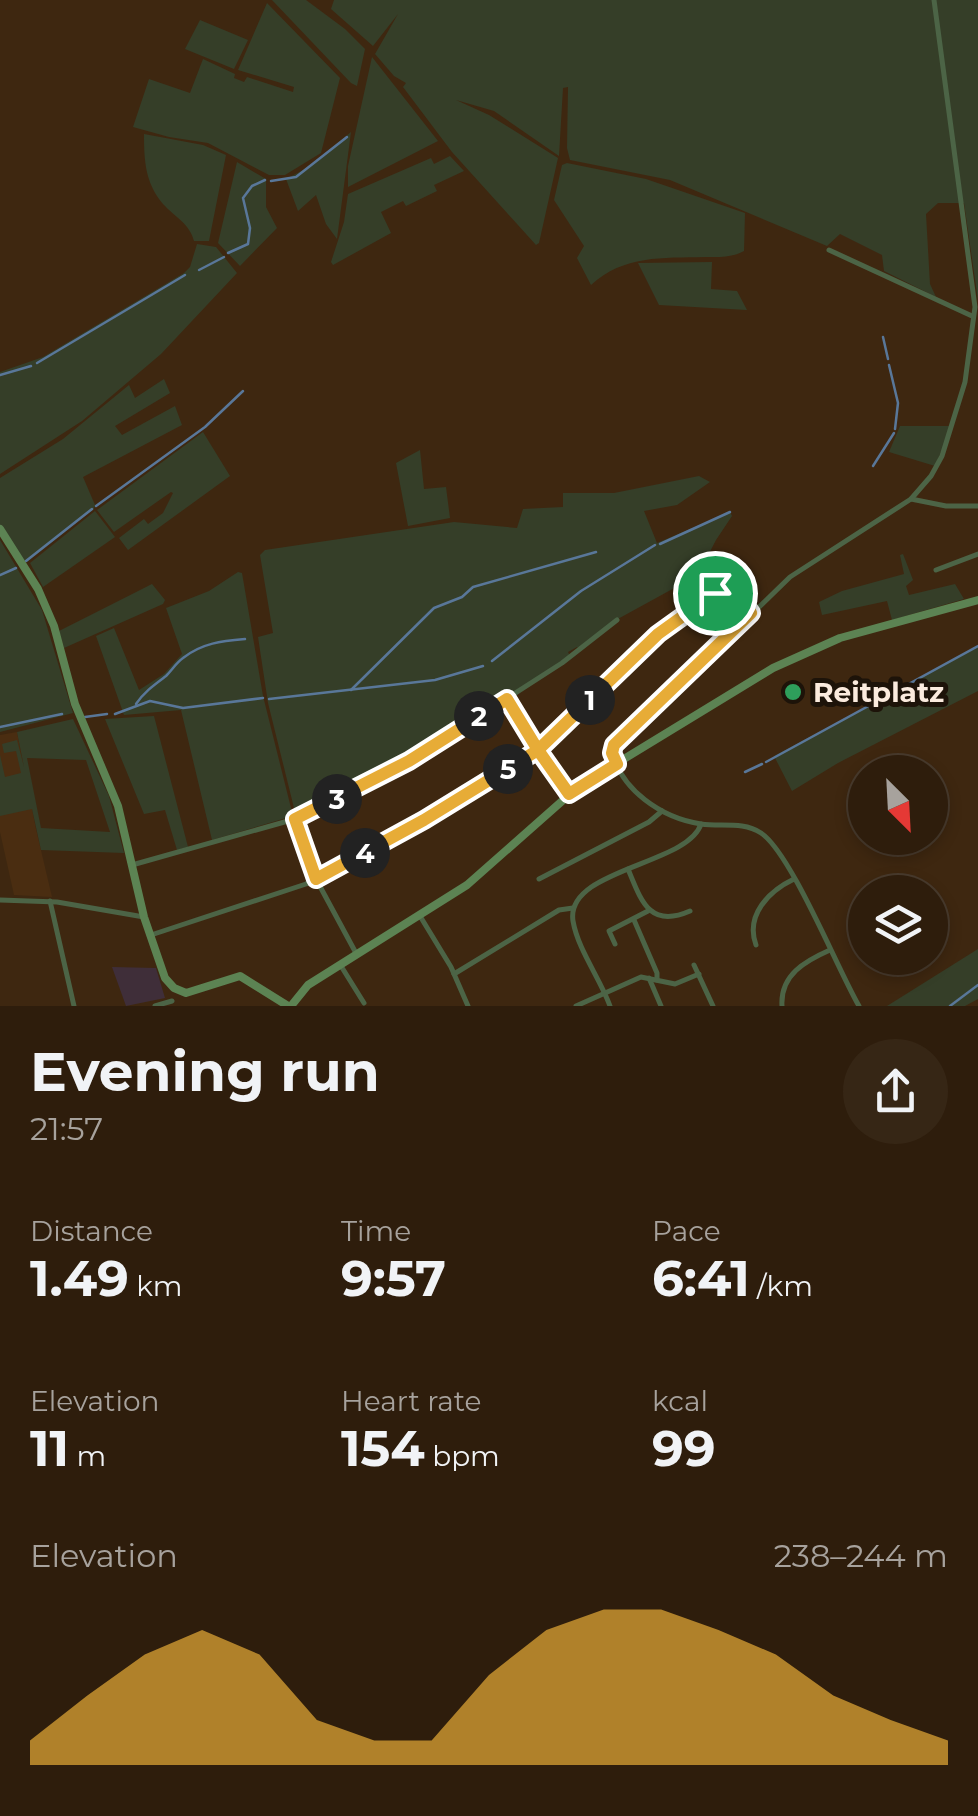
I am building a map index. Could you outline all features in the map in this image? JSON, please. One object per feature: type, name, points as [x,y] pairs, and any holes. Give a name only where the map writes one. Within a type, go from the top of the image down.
[{"type":"main road","points":[[0,530],[46,607],[68,681],[116,800],[144,917],[165,978],[177,990],[190,992],[240,976],[290,1006],[304,988],[474,880],[569,794],[764,674],[840,638],[978,600]]},
{"type":"street","points":[[859,1006],[779,850],[758,831],[742,826],[701,824],[662,811],[632,789],[612,753],[614,745],[790,577],[911,499],[936,467],[953,427],[969,363],[975,307],[934,0]]},
{"type":"street","points":[[829,250],[972,316]]},
{"type":"street","points":[[911,499],[946,506],[978,506]]},
{"type":"street","points":[[936,570],[978,554]]},
{"type":"street","points":[[150,936],[316,879],[424,820],[538,750],[643,648],[707,597],[728,594],[745,604],[751,613]]},
{"type":"street","points":[[132,865],[295,819],[409,761],[579,652],[617,620]]},
{"type":"street","points":[[507,699],[569,794]]},
{"type":"street","points":[[540,878],[649,822],[662,811]]},
{"type":"street","points":[[295,819],[316,879],[357,955]]},
{"type":"street","points":[[610,1006],[575,927],[574,908],[583,894],[692,840],[701,824]]},
{"type":"street","points":[[628,869],[648,910],[670,917],[690,911]]},
{"type":"street","points":[[756,945],[752,924],[768,895],[794,879]]},
{"type":"street","points":[[0,900],[50,901],[144,917]]},
{"type":"street","points":[[50,901],[74,1006]]},
{"type":"street","points":[[454,974],[559,910],[574,908]]},
{"type":"street","points":[[615,944],[609,931],[648,910]]},
{"type":"street","points":[[420,916],[468,1006]]},
{"type":"street","points":[[634,920],[658,974],[657,980]]},
{"type":"street","points":[[782,1006],[782,996],[798,966],[830,950]]},
{"type":"street","points":[[694,965],[713,1006]]},
{"type":"street","points":[[340,966],[364,1003]]},
{"type":"street","points":[[576,1006],[634,980],[649,978],[676,984],[699,974]]},
{"type":"street","points":[[649,978],[661,1006]]},
{"type":"street","points":[[155,1006],[173,1003],[177,990]]},
{"type":"shaded area","points":[[17,732],[52,897],[14,895],[0,832],[0,735]]},
{"type":"shaded area","points":[[112,967],[156,968],[165,998],[126,1006]]},
{"type":"green space","points":[[272,0],[306,0],[365,49],[357,86],[351,83]]},
{"type":"green space","points":[[334,0],[978,0],[978,300],[964,203],[938,203],[926,214],[930,284],[936,297],[884,271],[882,255],[840,234],[827,246],[670,180],[570,160],[568,87],[563,88],[559,156],[494,111],[456,100],[489,115],[558,158],[536,245],[452,152],[403,87],[406,83],[394,76],[375,54],[398,14],[373,46],[331,9]]},
{"type":"green space","points":[[267,3],[340,78],[321,153],[285,175],[269,175],[208,143],[133,127],[149,79],[190,93],[203,59],[244,82],[247,77],[293,92],[294,87],[238,70]]},
{"type":"green space","points":[[200,20],[248,40],[234,69],[185,49]]},
{"type":"green space","points":[[372,57],[438,141],[348,187],[348,166]]},
{"type":"green space","points":[[351,132],[337,239],[326,224],[316,195],[298,211],[286,179],[307,168]]},
{"type":"green space","points":[[144,134],[203,145],[226,155],[209,241],[194,241],[186,225],[152,188]]},
{"type":"green space","points":[[450,156],[464,171],[434,185],[437,191],[406,206],[403,201],[381,212],[391,233],[333,265],[348,194],[431,158],[434,164]]},
{"type":"green space","points":[[237,162],[266,179],[266,207],[277,228],[240,266],[218,243]]},
{"type":"green space","points":[[562,165],[646,179],[745,213],[744,251],[725,257],[659,258],[630,263],[591,285],[577,258],[584,246],[554,200]]},
{"type":"green space","points":[[197,244],[216,247],[237,273],[161,354],[82,421],[0,474],[0,372],[43,357],[184,273],[190,267]]},
{"type":"green space","points":[[712,262],[711,289],[737,291],[747,310],[659,305],[638,263]]},
{"type":"green space","points":[[164,379],[170,393],[115,426],[122,435],[175,406],[182,425],[83,477],[94,509],[24,561],[0,525],[0,478],[63,439],[129,385],[135,398]]},
{"type":"green space","points":[[900,426],[952,426],[935,466],[889,452]]},
{"type":"green space","points":[[203,432],[230,476],[128,550],[119,538],[144,519],[148,524],[163,513],[173,493],[114,532],[97,510]]},
{"type":"green space","points":[[420,450],[424,489],[446,487],[450,518],[408,526],[396,463]]},
{"type":"green space","points":[[699,476],[710,482],[677,505],[644,511],[657,543],[730,512],[732,516],[698,575],[616,620],[579,649],[568,652],[570,656],[434,743],[296,816],[268,703],[258,637],[273,633],[260,555],[265,550],[454,522],[517,528],[523,509],[563,507],[563,493],[614,493]]},
{"type":"green space","points":[[95,511],[115,537],[43,587],[30,563]]},
{"type":"green space","points":[[0,540],[42,610],[73,713],[0,732]]},
{"type":"green space","points":[[903,554],[913,580],[906,586],[909,595],[955,584],[964,599],[892,620],[887,601],[822,615],[819,602],[842,591],[904,574],[900,555]]},
{"type":"green space","points":[[242,573],[263,696],[293,816],[212,840],[181,710],[124,715],[96,636],[114,628],[139,690],[164,674],[182,654],[166,608],[209,591]]},
{"type":"green space","points":[[152,584],[165,600],[163,604],[64,648],[59,631]]},
{"type":"green space","points":[[978,647],[978,691],[848,755],[792,791],[774,756]]},
{"type":"green space","points":[[154,716],[188,847],[177,850],[165,810],[144,814],[105,719]]},
{"type":"green space","points":[[73,719],[109,796],[124,853],[41,850],[32,809],[0,816],[0,755],[5,777],[21,773],[16,751],[4,753],[2,744],[17,740],[24,767],[17,732]],"holes":[[[27,758],[86,760],[110,832],[41,828]]]},
{"type":"green space","points":[[978,949],[978,999],[965,1006],[887,1006],[936,975],[948,975],[948,968]]},
{"type":"waterway","points":[[271,181],[296,177],[347,137]]},
{"type":"waterway","points":[[228,253],[248,244],[250,228],[243,198],[252,186],[265,180]]},
{"type":"waterway","points":[[199,270],[224,257]]},
{"type":"waterway","points":[[37,363],[185,275]]},
{"type":"waterway","points":[[883,337],[888,359]]},
{"type":"waterway","points":[[889,365],[898,403],[895,429]]},
{"type":"waterway","points":[[0,375],[31,366]]},
{"type":"waterway","points":[[96,506],[205,427],[243,391]]},
{"type":"waterway","points":[[873,466],[894,433]]},
{"type":"waterway","points":[[26,561],[92,509]]},
{"type":"waterway","points":[[660,544],[730,512]]},
{"type":"waterway","points":[[492,661],[581,591],[655,545]]},
{"type":"waterway","points":[[351,690],[434,608],[462,597],[473,587],[596,552]]},
{"type":"waterway","points":[[0,575],[16,568]]},
{"type":"waterway","points":[[136,704],[190,653],[212,644],[245,639]]},
{"type":"waterway","points":[[766,762],[978,646]]},
{"type":"waterway","points":[[269,699],[435,680],[483,666]]},
{"type":"waterway","points":[[115,714],[150,701],[183,708],[263,698]]},
{"type":"waterway","points":[[0,727],[62,714]]},
{"type":"waterway","points":[[85,717],[107,714]]},
{"type":"waterway","points":[[745,772],[762,764]]},
{"type":"waterway","points":[[950,1006],[978,985]]},
{"type":"place","name":"Reitplatz","points":[[793,692]]},
{"type":"route","points":[[715,593],[658,634],[538,750],[507,699],[409,761],[295,819],[316,879],[424,820],[538,750],[569,794],[617,764],[612,753],[614,745],[751,613],[739,600],[715,593]]}]
